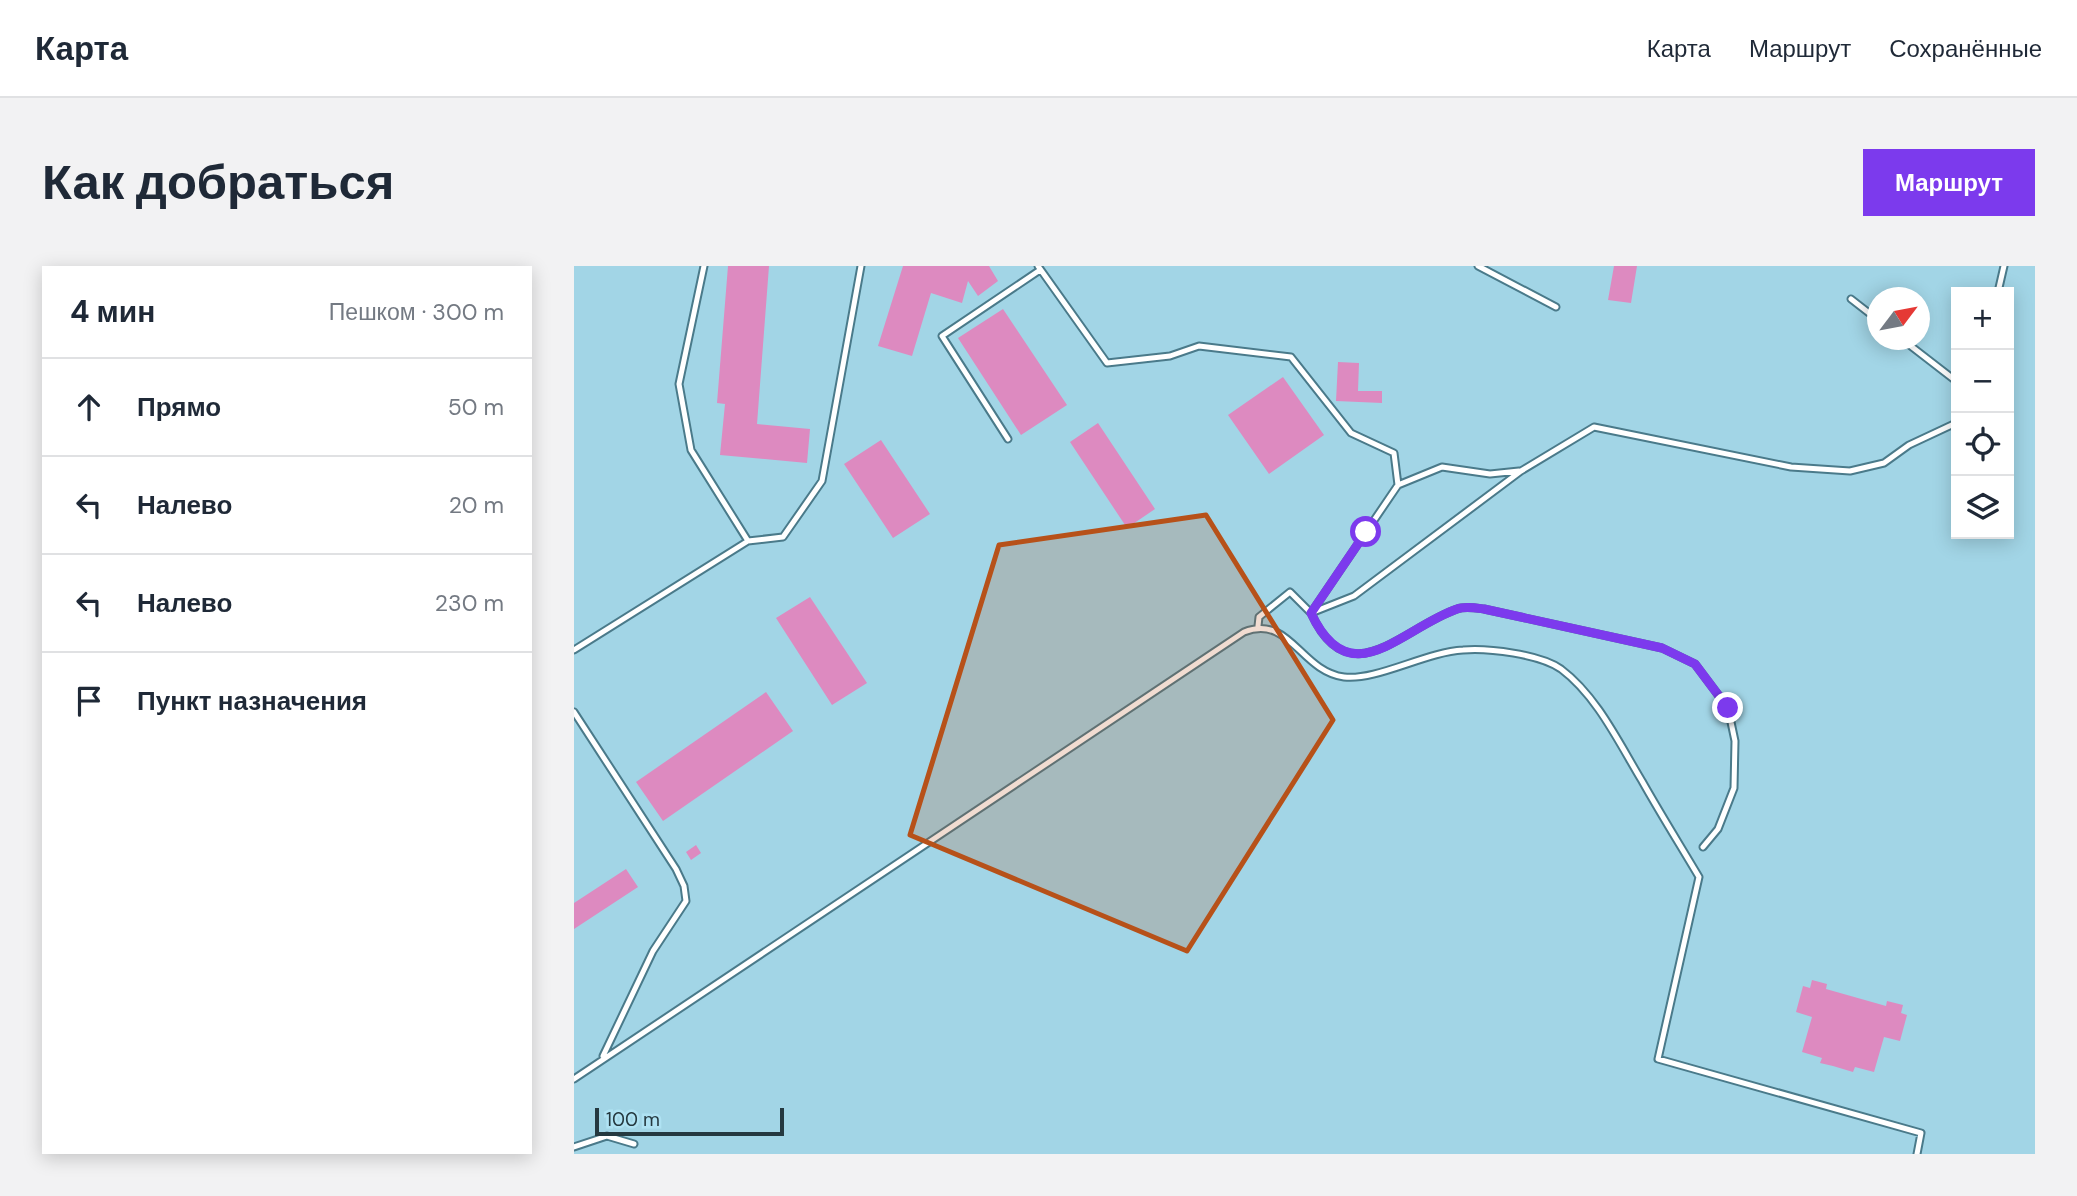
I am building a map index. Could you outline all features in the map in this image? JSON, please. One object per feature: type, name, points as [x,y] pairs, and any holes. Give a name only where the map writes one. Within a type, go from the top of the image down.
[{"type":"lane","points":[[704,266],[679,384],[691,450],[748,541]]},
{"type":"lane","points":[[574,650],[748,541],[783,537],[822,481],[862,266]]},
{"type":"lane","points":[[1478,266],[1556,307]]},
{"type":"lane","points":[[1999,287],[2004,266]]},
{"type":"lane","points":[[1008,439],[942,336],[1039,268],[1107,363],[1170,356],[1199,346],[1291,356],[1351,433],[1394,453],[1398,485]]},
{"type":"lane","points":[[1851,299],[1867,311]]},
{"type":"lane","points":[[1916,350],[1951,377]]},
{"type":"lane","points":[[1311,613],[1354,596],[1521,471],[1594,427],[1791,467],[1850,471],[1884,463],[1909,445],[1951,425]]},
{"type":"lane","points":[[1311,613],[1398,485],[1442,467],[1490,474],[1521,471]]},
{"type":"lane","points":[[1258,626],[1259,617],[1290,592],[1311,613],[1332,647],[1351,654],[1375,653],[1459,607],[1484,609],[1662,648],[1695,664],[1728,708],[1735,741],[1734,788],[1718,829],[1703,847]]},
{"type":"lane","points":[[574,1079],[1244,632],[1258,626],[1277,629],[1315,666],[1343,677],[1364,676],[1440,651],[1476,649],[1520,654],[1559,667],[1588,695],[1699,877],[1658,1059],[1921,1133],[1917,1154]]},
{"type":"lane","points":[[574,712],[676,869],[686,901],[653,951],[602,1059]]},
{"type":"lane","points":[[574,1147],[607,1136],[634,1144]]},
{"type":"highlighted area","points":[[1206,515],[1333,720],[1187,951],[910,835],[999,545]]},
{"type":"building","points":[[728,266],[769,266],[757,424],[810,429],[807,463],[720,455],[725,404],[717,403]]},
{"type":"building","points":[[903,266],[989,266],[998,281],[978,296],[968,281],[962,303],[931,293],[912,356],[878,346]]},
{"type":"building","points":[[1614,266],[1637,266],[1631,303],[1608,300]]},
{"type":"building","points":[[1003,309],[1067,405],[1021,435],[958,338]]},
{"type":"building","points":[[1338,362],[1359,363],[1358,391],[1382,391],[1382,403],[1336,401]]},
{"type":"building","points":[[1283,377],[1324,435],[1269,474],[1228,415]]},
{"type":"building","points":[[1098,423],[1155,509],[1127,528],[1070,442]]},
{"type":"building","points":[[881,440],[930,514],[893,538],[844,464]]},
{"type":"building","points":[[810,597],[867,683],[832,705],[776,618]]},
{"type":"building","points":[[766,692],[793,731],[663,821],[636,782]]},
{"type":"building","points":[[696,845],[701,853],[691,860],[686,852]]},
{"type":"building","points":[[626,869],[638,887],[574,929],[574,903]]},
{"type":"building","points":[[1812,980],[1827,984],[1826,989],[1886,1006],[1887,1001],[1903,1005],[1901,1013],[1907,1015],[1900,1041],[1884,1037],[1874,1072],[1855,1067],[1853,1072],[1820,1063],[1822,1058],[1802,1052],[1812,1017],[1796,1012],[1803,986],[1810,988]]},
{"type":"route","points":[[1366,532],[1311,613],[1319,630],[1332,647],[1351,654],[1375,653],[1459,607],[1484,609],[1546,625],[1662,648],[1695,664],[1728,708]]}]
